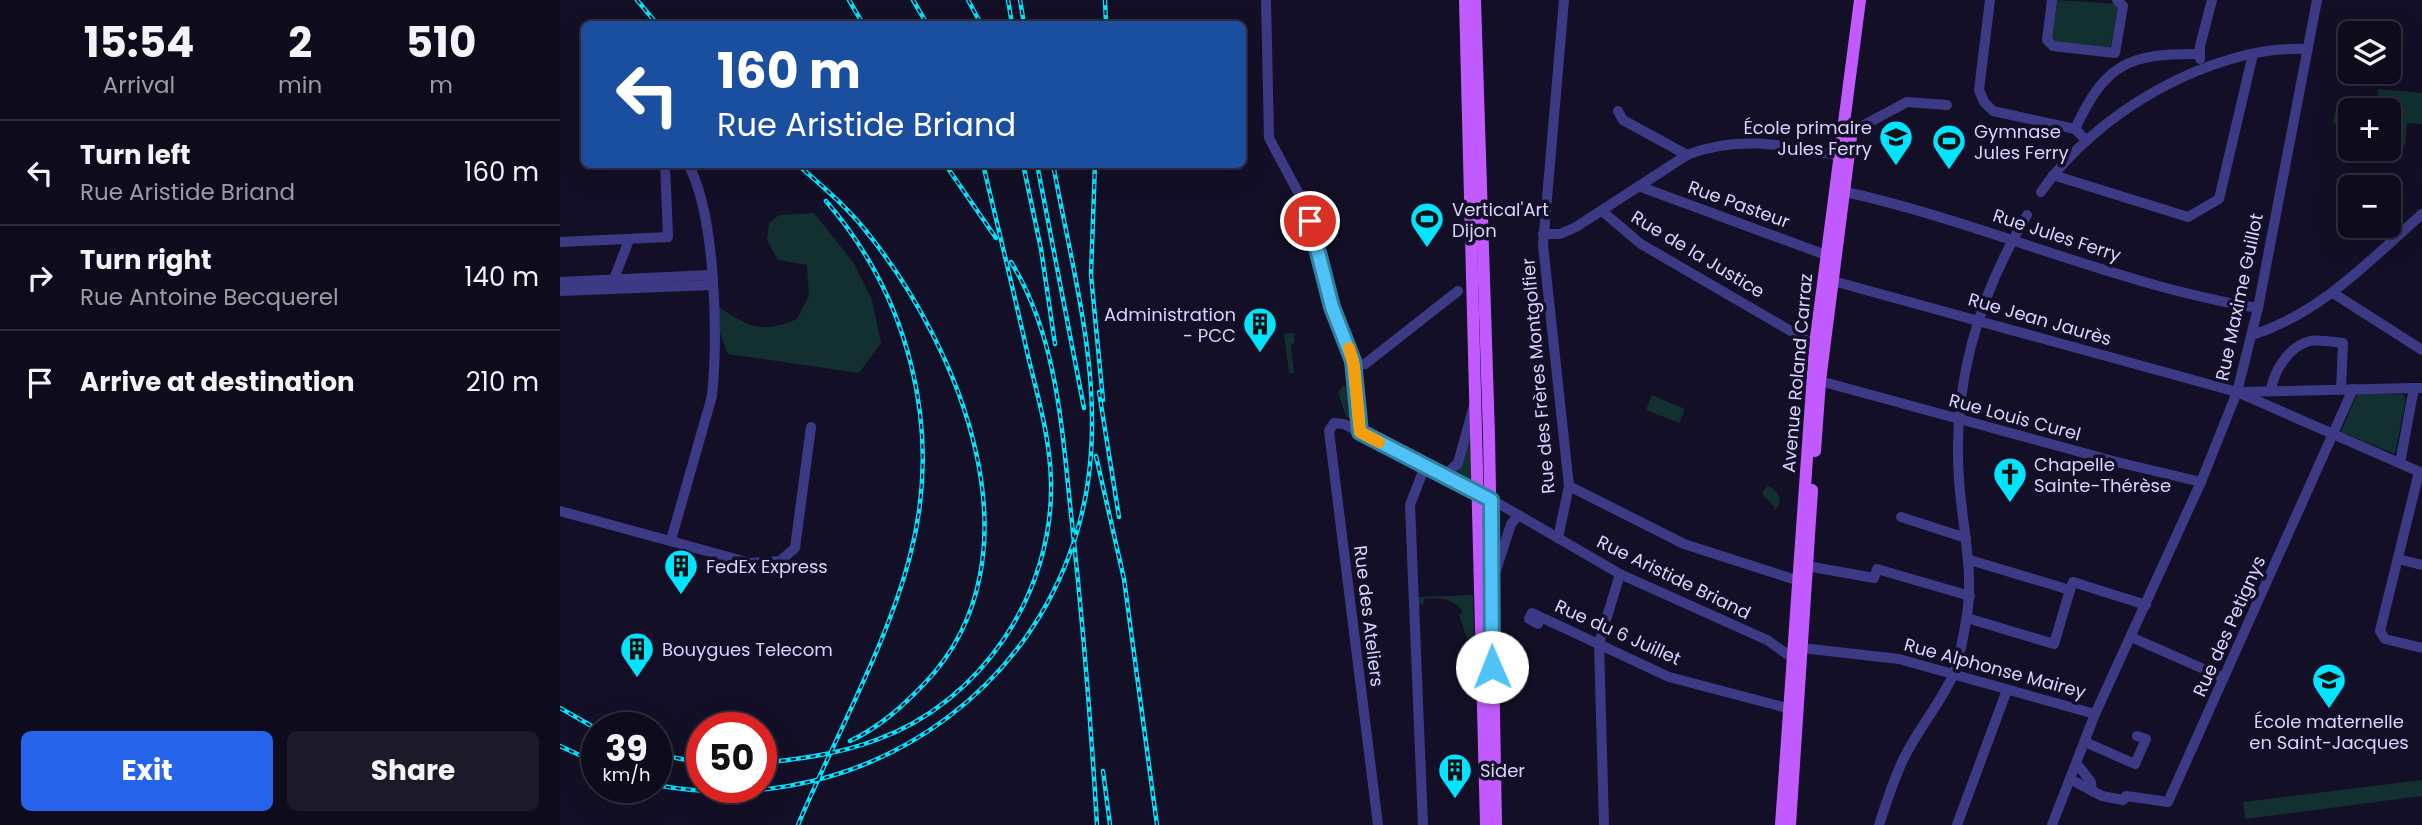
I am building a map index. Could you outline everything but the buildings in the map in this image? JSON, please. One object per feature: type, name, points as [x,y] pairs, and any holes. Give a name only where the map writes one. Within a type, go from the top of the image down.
[{"type":"main road","points":[[1465,0],[1486,825]]},
{"type":"main road","points":[[1475,0],[1491,500],[1496,825]]},
{"type":"main road","name":"Avenue Roland Carraz","points":[[1774,825],[1787,755],[1787,708],[1796,654],[1797,580],[1815,345],[1860,0]]},
{"type":"main road","name":"Avenue Roland Carraz","points":[[1781,825],[1796,654],[1807,566],[1820,382],[1869,0]]},
{"type":"main road","points":[[1826,255],[1833,281]]},
{"type":"main road","points":[[1787,755],[1790,825]]},
{"type":"street","points":[[1266,0],[1269,138],[1307,209],[1332,307],[1354,366],[1360,432]]},
{"type":"street","name":"Rue des Frères Montgolfier","points":[[1558,538],[1570,486],[1543,234],[1564,0]]},
{"type":"street","points":[[1990,0],[1979,90],[1984,102],[1993,111],[2075,129],[2086,140]]},
{"type":"street","points":[[2052,0],[2047,40],[2053,46],[2115,53]]},
{"type":"street","points":[[2117,0],[2123,6],[2115,53],[2123,64]]},
{"type":"street","points":[[2202,69],[2200,54],[2212,0]]},
{"type":"street","name":"Rue Maxime Guillot","points":[[2052,825],[2095,714],[2201,482],[2236,392],[2258,308],[2317,0]]},
{"type":"street","points":[[2041,192],[2086,140],[2137,103],[2202,69],[2253,54],[2306,48]]},
{"type":"street","points":[[2075,129],[2089,100],[2103,80],[2123,64],[2155,54],[2200,54]]},
{"type":"street","points":[[2053,176],[2189,217],[2219,199],[2253,54]]},
{"type":"street","points":[[1853,127],[1864,125],[1907,102],[1947,105]]},
{"type":"street","points":[[1618,111],[1623,120],[1687,155]]},
{"type":"street","points":[[1543,234],[1565,232],[1641,187],[1687,155],[1722,144],[1753,142],[1841,156]]},
{"type":"street","points":[[560,242],[668,237],[665,168]]},
{"type":"street","points":[[671,540],[712,396],[711,280],[702,195],[690,168]]},
{"type":"street","name":"Rue Pasteur","points":[[1641,187],[1826,255]]},
{"type":"street","name":"Rue Jules Ferry","points":[[1846,192],[1912,207],[2190,296],[2258,308]]},
{"type":"street","name":"Rue de la Justice","points":[[1602,211],[1641,244],[1815,345]]},
{"type":"street","points":[[2252,335],[2294,318],[2333,293],[2422,214]]},
{"type":"street","points":[[1879,825],[1904,759],[1953,674],[1967,618],[1970,560],[1959,479],[1959,420],[1965,370],[1989,286],[2026,215]]},
{"type":"street","points":[[614,279],[615,270],[629,240]]},
{"type":"street","points":[[560,282],[614,279],[711,280]]},
{"type":"street","points":[[560,291],[711,280]]},
{"type":"street","name":"Rue Jean Jaurès","points":[[1833,281],[2236,392]]},
{"type":"street","points":[[1354,366],[1365,364],[1458,291]]},
{"type":"street","points":[[2333,293],[2422,350]]},
{"type":"street","points":[[2271,391],[2272,377],[2291,352],[2310,341],[2343,343],[2341,390]]},
{"type":"street","name":"Rue Louis Curel","points":[[1820,382],[2201,482]]},
{"type":"street","points":[[2236,392],[2418,388],[2400,463]]},
{"type":"street","name":"Rue des Petignys","points":[[2070,779],[2102,796],[2123,800],[2126,796],[2168,802],[2353,389]]},
{"type":"street","points":[[2236,392],[2421,473],[2380,631],[2385,639],[2422,648]]},
{"type":"street","points":[[1444,476],[1458,463],[1476,400]]},
{"type":"street","name":"Rue des Ateliers","points":[[1344,424],[1334,423],[1329,428],[1378,825]]},
{"type":"street","name":"Rue Aristide Briand","points":[[1344,424],[1477,492],[1620,574],[1796,654]]},
{"type":"street","points":[[560,511],[751,563],[770,564],[788,556],[795,548],[811,427]]},
{"type":"street","points":[[1423,825],[1410,505],[1425,466]]},
{"type":"street","points":[[1570,486],[1684,544],[1797,580]]},
{"type":"street","points":[[1492,583],[1511,524],[1519,515]]},
{"type":"street","points":[[1901,517],[1966,538]]},
{"type":"street","points":[[2398,559],[2422,565]]},
{"type":"street","points":[[1970,560],[2146,605]]},
{"type":"street","points":[[1807,566],[1874,578],[1877,569],[1970,596]]},
{"type":"street","points":[[1604,825],[1599,643],[1620,574]]},
{"type":"street","points":[[1967,618],[2054,644],[2071,586]]},
{"type":"street","name":"Rue du 6 Juillet","points":[[1538,624],[1530,619],[1532,613],[1669,677],[1787,708]]},
{"type":"street","points":[[2131,637],[2224,678]]},
{"type":"street","name":"Rue Alphonse Mairey","points":[[1796,654],[1899,659],[2095,714]]},
{"type":"street","points":[[1958,825],[2007,691]]},
{"type":"street","points":[[2085,742],[2135,764],[2146,739],[2137,736]]},
{"type":"street","points":[[2077,764],[2091,782],[2092,791]]},
{"type":"green space","points":[[2056,0],[2118,4],[2110,49],[2051,42]]},
{"type":"green space","points":[[2378,89],[2422,93],[2422,124],[2407,123],[2405,145],[2401,145],[2401,98],[2377,98]]},
{"type":"green space","points":[[2336,109],[2338,109],[2338,124],[2333,123]]},
{"type":"green space","points":[[814,213],[853,262],[872,300],[881,343],[859,373],[728,354],[718,328],[717,306],[756,326],[774,326],[797,319],[809,296],[807,265],[778,260],[767,240],[769,223],[779,215]]},
{"type":"green space","points":[[1294,333],[1295,343],[1291,344],[1294,373],[1289,373],[1284,334]]},
{"type":"green space","points":[[1344,386],[1350,390],[1351,419],[1346,417],[1338,392]]},
{"type":"green space","points":[[2357,394],[2403,394],[2406,399],[2395,454],[2341,432]]},
{"type":"green space","points":[[1652,395],[1685,409],[1679,423],[1646,410]]},
{"type":"green space","points":[[1472,429],[1473,480],[1456,473]]},
{"type":"green space","points":[[1764,484],[1773,489],[1779,496],[1779,504],[1773,511],[1775,507],[1762,494],[1767,486]]},
{"type":"green space","points":[[1473,595],[1474,637],[1467,638],[1459,615],[1463,611],[1459,607],[1450,601],[1435,598],[1424,599],[1423,604],[1418,605],[1417,597]]},
{"type":"green space","points":[[2422,780],[2422,796],[2245,819],[2243,802]]},
{"type":"railway","points":[[637,0],[654,21]]},
{"type":"railway","points":[[849,0],[861,21]]},
{"type":"railway","points":[[913,0],[925,21]]},
{"type":"railway","points":[[968,0],[979,21]]},
{"type":"railway","points":[[1008,0],[1012,21]]},
{"type":"railway","points":[[1020,0],[1024,21]]},
{"type":"railway","points":[[1105,0],[1106,21]]},
{"type":"railway","points":[[802,168],[842,204],[866,231],[900,279],[932,333],[958,392],[976,453],[984,515],[980,575],[961,632],[917,692],[881,723],[850,741]]},
{"type":"railway","points":[[948,168],[996,238]]},
{"type":"railway","points":[[777,761],[848,749],[876,740],[914,723],[948,699],[979,671],[1004,638],[1025,602],[1040,563],[1049,523],[1051,481],[1046,433],[984,168]]},
{"type":"railway","points":[[1024,168],[1041,249],[1055,344]]},
{"type":"railway","points":[[1038,168],[1084,408]]},
{"type":"railway","points":[[672,786],[736,791],[813,781],[885,756],[949,716],[1004,665],[1047,603],[1077,532],[1091,453],[1092,417],[1087,344],[1054,168]]},
{"type":"railway","points":[[1095,168],[1091,275],[1103,400]]},
{"type":"railway","points":[[798,825],[874,658],[900,590],[919,509],[923,461],[920,414],[912,368],[898,323],[879,280],[855,239],[826,201]]},
{"type":"railway","points":[[1011,262],[1039,323],[1056,388],[1076,561],[1097,825]]},
{"type":"railway","points":[[1099,392],[1119,517]]},
{"type":"railway","points":[[1096,456],[1124,579],[1157,825]]},
{"type":"railway","points":[[560,708],[581,720]]},
{"type":"railway","points":[[560,746],[581,756]]},
{"type":"railway","points":[[672,757],[686,760]]},
{"type":"railway","points":[[1103,771],[1110,825]]},
{"type":"slow traffic","points":[[1349,348],[1354,366],[1360,432],[1379,442]]},
{"type":"place","name":"École primaire Jules Ferry","points":[[1896,167]]},
{"type":"place","name":"Gymnase Jules Ferry","points":[[1949,171]]},
{"type":"place","name":"Vertical'Art Dijon","points":[[1427,249]]},
{"type":"place","name":"Administration - PCC","points":[[1260,354]]},
{"type":"place","name":"Chapelle Sainte-Thérèse","points":[[2010,504]]},
{"type":"place","name":"FedEx Express","points":[[681,596]]},
{"type":"place","name":"Bouygues Telecom","points":[[637,679]]},
{"type":"place","name":"École maternelle en Saint-Jacques","points":[[2329,710]]},
{"type":"place","name":"Sider","points":[[1455,800]]},
{"type":"route","points":[[1310,221],[1332,307],[1353,361],[1360,432],[1491,500],[1492,667]]}]
